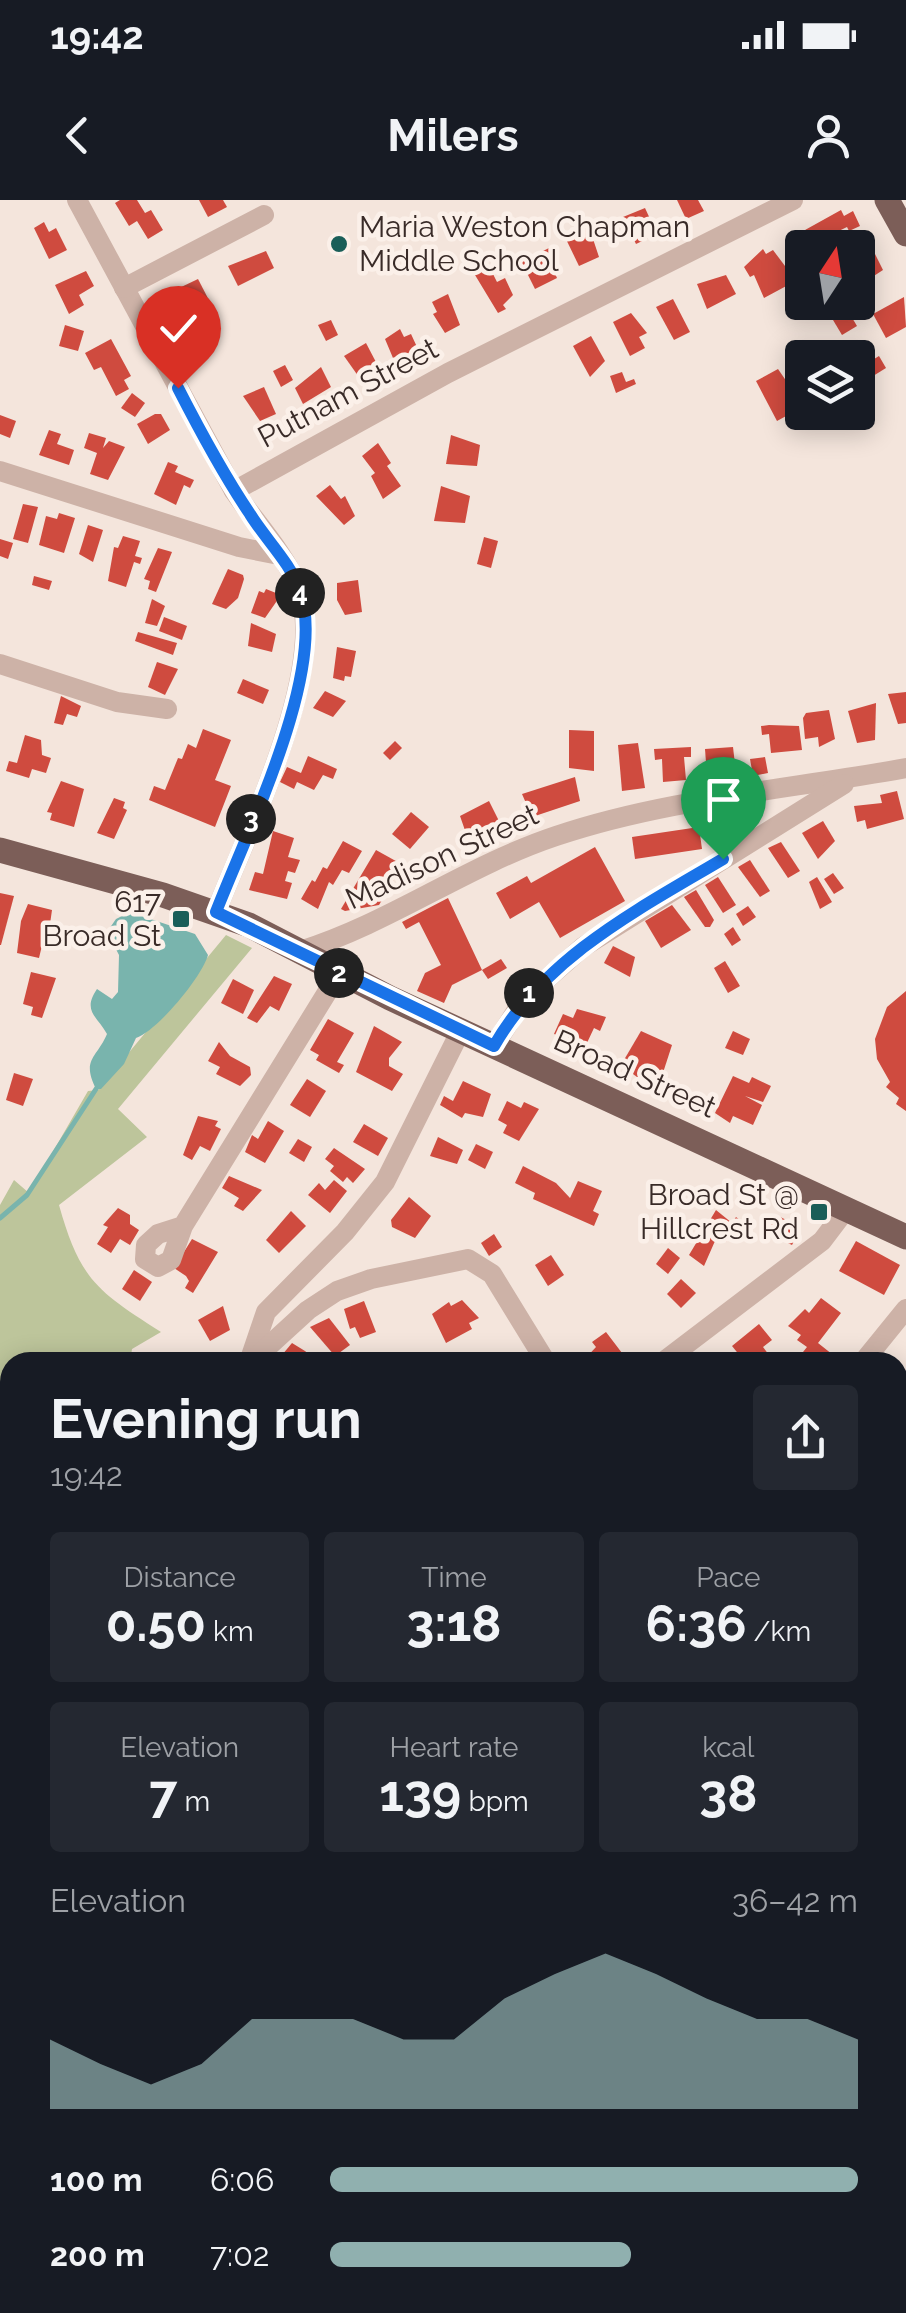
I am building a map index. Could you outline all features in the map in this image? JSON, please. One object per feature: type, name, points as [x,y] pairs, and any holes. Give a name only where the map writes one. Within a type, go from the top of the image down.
[{"type":"main road","points":[[888,200],[906,234]]},
{"type":"main road","name":"Broad Street","points":[[0,850],[216,912],[906,1237]]},
{"type":"street","points":[[77,200],[234,491],[280,554],[304,609],[302,671],[216,912]]},
{"type":"street","name":"Putnam Street","points":[[234,491],[448,373],[792,200]]},
{"type":"street","points":[[124,288],[264,214]]},
{"type":"street","points":[[0,471],[238,548],[280,554]]},
{"type":"street","points":[[0,664],[117,702],[167,709]]},
{"type":"street","name":"Madison Street","points":[[300,951],[368,927],[507,855],[566,832],[906,768]]},
{"type":"street","points":[[494,1046],[524,999],[583,946],[853,778]]},
{"type":"street","points":[[182,1226],[339,973]]},
{"type":"street","points":[[253,1352],[266,1312],[345,1232],[386,1182],[461,1030]]},
{"type":"street","points":[[676,1352],[822,1242],[847,1208]]},
{"type":"street","points":[[261,1352],[308,1310],[337,1291],[458,1258],[477,1261],[492,1274],[540,1352]]},
{"type":"street","points":[[871,1352],[906,1309]]},
{"type":"green space","points":[[226,935],[252,948],[118,1109],[147,1137],[59,1205],[75,1251],[94,1281],[106,1294],[161,1332],[132,1352],[0,1352],[0,1205],[14,1180],[29,1193],[88,1091],[98,1090]]},
{"type":"water","points":[[130,912],[195,934],[208,955],[178,1002],[136,1038],[124,1064],[101,1089],[96,1089],[90,1065],[107,1034],[91,1003],[97,989],[112,999],[118,992],[119,955],[107,932],[116,919]]},
{"type":"building","points":[[137,200],[145,213],[151,210],[163,230],[148,239],[137,221],[129,226],[115,203]]},
{"type":"building","points":[[199,200],[223,200],[227,207],[208,217]]},
{"type":"building","points":[[677,200],[698,200],[704,211],[686,219]]},
{"type":"building","points":[[645,208],[657,234],[636,244],[623,217]]},
{"type":"building","points":[[841,210],[844,216],[853,211],[860,226],[851,230],[805,230]]},
{"type":"building","points":[[44,222],[49,232],[56,228],[67,250],[49,259],[34,228]]},
{"type":"building","points":[[588,224],[599,257],[579,266],[564,235]]},
{"type":"building","points":[[551,247],[555,257],[549,260],[557,278],[535,289],[526,271],[521,273],[517,264]]},
{"type":"building","points":[[763,249],[766,254],[773,250],[785,266],[785,287],[764,298],[754,275],[750,277],[744,267]]},
{"type":"building","points":[[266,251],[274,268],[238,286],[228,266]]},
{"type":"building","points":[[875,254],[883,270],[875,275]]},
{"type":"building","points":[[490,268],[497,282],[505,278],[513,295],[503,305],[506,309],[498,313],[475,275]]},
{"type":"building","points":[[86,271],[94,286],[79,295],[84,305],[69,314],[55,285]]},
{"type":"building","points":[[726,275],[736,294],[707,309],[697,284]]},
{"type":"building","points":[[198,279],[213,308],[194,325],[175,290]]},
{"type":"building","points":[[448,294],[460,325],[445,333],[433,314],[437,312],[432,302]]},
{"type":"building","points":[[904,297],[906,327],[886,338],[875,313]]},
{"type":"building","points":[[673,299],[690,332],[674,340],[656,307]]},
{"type":"building","points":[[631,313],[647,333],[639,337],[645,348],[630,356],[613,322]]},
{"type":"building","points":[[331,320],[338,335],[326,341],[318,325]]},
{"type":"building","points":[[833,320],[853,320],[857,326],[842,335]]},
{"type":"building","points":[[65,325],[84,331],[78,351],[59,346]]},
{"type":"building","points":[[400,329],[404,337],[411,334],[417,347],[403,358],[401,354],[393,358],[385,339]]},
{"type":"building","points":[[591,336],[605,361],[590,377],[573,346]]},
{"type":"building","points":[[111,339],[131,376],[124,380],[129,389],[116,396],[101,367],[94,370],[85,353]]},
{"type":"building","points":[[366,343],[378,366],[361,380],[344,356]]},
{"type":"building","points":[[879,356],[886,368],[875,375],[875,358]]},
{"type":"building","points":[[285,365],[293,380],[281,387],[273,371]]},
{"type":"building","points":[[321,367],[331,387],[303,404],[295,388]]},
{"type":"building","points":[[778,369],[785,379],[785,417],[777,421],[756,381]]},
{"type":"building","points":[[622,372],[626,382],[634,379],[636,384],[616,393],[610,376]]},
{"type":"building","points":[[264,387],[276,414],[260,421],[243,396]]},
{"type":"building","points":[[132,393],[145,403],[135,417],[121,408]]},
{"type":"building","points":[[161,414],[170,430],[148,444],[137,424]]},
{"type":"building","points":[[0,415],[16,421],[10,438],[0,434]]},
{"type":"building","points":[[49,430],[61,434],[57,444],[74,450],[69,465],[39,455]]},
{"type":"building","points":[[89,433],[106,438],[103,448],[109,441],[125,447],[108,480],[90,474],[97,453],[84,448]]},
{"type":"building","points":[[451,435],[480,445],[477,466],[446,464]]},
{"type":"building","points":[[378,443],[401,486],[383,499],[371,476],[375,473],[362,456]]},
{"type":"building","points":[[168,462],[178,466],[175,472],[194,480],[190,488],[184,485],[176,505],[154,494]]},
{"type":"building","points":[[330,485],[341,499],[345,496],[355,516],[344,525],[316,496]]},
{"type":"building","points":[[441,486],[470,496],[465,523],[434,521]]},
{"type":"building","points":[[23,504],[38,507],[28,543],[13,539]]},
{"type":"building","points":[[59,513],[75,518],[64,553],[39,545],[46,516],[57,519]]},
{"type":"building","points":[[88,525],[103,530],[93,562],[79,554]]},
{"type":"building","points":[[123,536],[140,541],[135,556],[142,558],[140,564],[134,562],[126,587],[108,581],[114,547],[118,548]]},
{"type":"building","points":[[484,537],[498,541],[491,568],[477,564]]},
{"type":"building","points":[[0,539],[13,543],[8,559],[0,556]]},
{"type":"building","points":[[158,548],[172,552],[156,592],[148,589],[150,581],[144,579]]},
{"type":"building","points":[[228,569],[244,579],[238,598],[226,609],[212,604]]},
{"type":"building","points":[[34,576],[52,581],[49,590],[32,585]]},
{"type":"building","points":[[358,580],[362,612],[345,615],[337,600],[337,583]]},
{"type":"building","points":[[266,589],[281,595],[265,618],[251,613],[259,591],[264,593]]},
{"type":"building","points":[[152,599],[165,606],[157,626],[145,623]]},
{"type":"building","points":[[164,617],[187,626],[182,640],[159,631]]},
{"type":"building","points":[[251,623],[276,634],[272,652],[248,646]]},
{"type":"building","points":[[138,632],[177,643],[173,655],[135,641]]},
{"type":"building","points":[[337,647],[356,651],[351,677],[345,676],[344,681],[333,678]]},
{"type":"building","points":[[157,662],[178,669],[165,695],[148,687]]},
{"type":"building","points":[[243,679],[269,690],[263,704],[237,693]]},
{"type":"building","points":[[325,691],[346,701],[333,717],[313,708]]},
{"type":"building","points":[[906,692],[906,723],[898,724],[888,694]]},
{"type":"building","points":[[61,696],[81,706],[77,717],[67,714],[63,725],[54,723]]},
{"type":"building","points":[[876,703],[875,740],[857,743],[848,711]]},
{"type":"building","points":[[829,710],[835,739],[819,747],[818,737],[805,739],[803,718],[806,713]]},
{"type":"building","points":[[761,726],[799,726],[802,750],[771,753],[769,734],[762,735]]},
{"type":"building","points":[[203,729],[231,740],[215,780],[231,786],[215,827],[149,800],[154,786],[165,790],[178,758],[182,759],[188,744],[196,748]]},
{"type":"building","points":[[569,730],[594,731],[594,771],[569,768]]},
{"type":"building","points":[[25,735],[41,740],[42,755],[51,758],[46,773],[32,769],[29,778],[6,771],[9,761],[17,763]]},
{"type":"building","points":[[395,741],[402,748],[390,760],[383,753]]},
{"type":"building","points":[[638,743],[645,788],[622,791],[618,745]]},
{"type":"building","points":[[691,747],[691,757],[684,757],[686,780],[663,782],[662,759],[655,760],[654,749]]},
{"type":"building","points":[[733,747],[736,773],[707,776],[705,749]]},
{"type":"building","points":[[308,756],[337,769],[333,779],[323,775],[314,790],[297,782],[294,789],[280,782],[287,767],[301,773]]},
{"type":"building","points":[[765,757],[768,773],[753,776],[750,759]]},
{"type":"building","points":[[575,777],[580,801],[532,817],[522,794]]},
{"type":"building","points":[[61,781],[84,789],[74,827],[50,820],[52,813],[47,812]]},
{"type":"building","points":[[897,791],[904,819],[867,829],[865,820],[857,822],[854,806],[882,803],[880,795]]},
{"type":"building","points":[[114,798],[125,802],[123,808],[127,810],[114,839],[97,833]]},
{"type":"building","points":[[489,801],[503,829],[488,837],[484,830],[468,839],[460,816]]},
{"type":"building","points":[[411,812],[429,827],[410,849],[392,834]]},
{"type":"building","points":[[745,812],[748,835],[723,839],[714,816]]},
{"type":"building","points":[[823,821],[835,841],[818,859],[802,833]]},
{"type":"building","points":[[699,827],[702,849],[635,859],[632,837]]},
{"type":"building","points":[[273,831],[294,838],[288,857],[300,860],[295,873],[288,871],[285,881],[292,883],[287,899],[249,890],[255,872],[263,874]]},
{"type":"building","points":[[343,841],[362,851],[349,873],[342,870],[333,885],[329,882],[318,909],[301,899],[323,867],[327,869]]},
{"type":"building","points":[[781,842],[800,871],[788,878],[768,848]]},
{"type":"building","points":[[595,847],[625,901],[560,938],[539,902],[510,919],[496,893],[527,876],[531,883]]},
{"type":"building","points":[[376,850],[403,865],[379,905],[341,909]]},
{"type":"building","points":[[750,860],[770,891],[760,897],[738,867]]},
{"type":"building","points":[[833,873],[844,888],[834,894],[824,879]]},
{"type":"building","points":[[718,877],[736,905],[723,913],[705,885]]},
{"type":"building","points":[[817,877],[832,902],[820,909],[809,882]]},
{"type":"building","points":[[696,890],[714,920],[710,927],[705,927],[684,897]]},
{"type":"building","points":[[0,893],[14,896],[1,945],[0,945]]},
{"type":"building","points":[[448,898],[482,970],[452,985],[444,1003],[417,991],[425,973],[441,965],[419,922],[406,929],[402,922]]},
{"type":"building","points":[[28,904],[52,910],[48,938],[44,937],[39,958],[17,953],[21,921]]},
{"type":"building","points":[[672,905],[691,930],[661,948],[645,921]]},
{"type":"building","points":[[748,906],[756,917],[743,926],[736,914]]},
{"type":"building","points":[[733,927],[741,940],[732,946],[724,934]]},
{"type":"building","points":[[613,946],[635,957],[630,977],[604,963]]},
{"type":"building","points":[[501,959],[507,968],[488,979],[482,970]]},
{"type":"building","points":[[725,961],[740,986],[728,993],[714,968]]},
{"type":"building","points":[[31,972],[56,978],[42,1018],[31,1015],[33,1007],[23,1004]]},
{"type":"building","points":[[274,976],[292,984],[279,1011],[270,1006],[257,1023],[247,1018]]},
{"type":"building","points":[[233,979],[254,990],[243,1014],[221,1003]]},
{"type":"building","points":[[906,991],[906,1111],[896,1104],[899,1098],[886,1087],[890,1082],[877,1059],[875,1039],[887,1007]]},
{"type":"building","points":[[577,1009],[606,1017],[600,1031],[594,1028],[586,1045],[554,1034],[563,1014],[573,1018]]},
{"type":"building","points":[[328,1019],[354,1033],[337,1062],[344,1065],[339,1073],[316,1060],[319,1055],[310,1050]]},
{"type":"building","points":[[374,1026],[402,1042],[389,1058],[389,1066],[403,1074],[392,1091],[356,1072]]},
{"type":"building","points":[[641,1031],[672,1045],[660,1082],[641,1080],[621,1065]]},
{"type":"building","points":[[733,1031],[750,1039],[743,1055],[725,1048]]},
{"type":"building","points":[[219,1042],[230,1056],[250,1067],[251,1075],[240,1086],[216,1074],[220,1067],[208,1061]]},
{"type":"building","points":[[14,1073],[33,1079],[23,1106],[6,1100]]},
{"type":"building","points":[[733,1076],[749,1083],[752,1077],[771,1086],[763,1102],[745,1096],[762,1105],[753,1125],[733,1116],[730,1123],[715,1113]]},
{"type":"building","points":[[307,1079],[326,1091],[310,1117],[290,1105]]},
{"type":"building","points":[[463,1081],[491,1094],[483,1117],[465,1113],[462,1118],[440,1105],[444,1096],[453,1101]]},
{"type":"building","points":[[507,1101],[521,1108],[524,1102],[539,1109],[519,1141],[503,1133],[507,1125],[498,1120]]},
{"type":"building","points":[[198,1116],[218,1121],[215,1126],[221,1129],[210,1151],[200,1146],[192,1160],[183,1155]]},
{"type":"building","points":[[268,1121],[284,1131],[265,1163],[245,1152],[252,1135],[258,1139]]},
{"type":"building","points":[[364,1124],[388,1138],[378,1156],[353,1142]]},
{"type":"building","points":[[438,1137],[463,1150],[457,1164],[430,1156]]},
{"type":"building","points":[[298,1139],[312,1147],[304,1162],[289,1153]]},
{"type":"building","points":[[476,1144],[493,1152],[485,1169],[468,1160]]},
{"type":"building","points":[[334,1148],[365,1169],[353,1183],[347,1177],[343,1182],[330,1171],[334,1166],[325,1159]]},
{"type":"building","points":[[523,1166],[556,1183],[570,1198],[578,1181],[602,1191],[593,1211],[599,1214],[594,1226],[533,1199],[535,1193],[515,1183]]},
{"type":"building","points":[[229,1176],[262,1190],[243,1211],[234,1206],[239,1198],[222,1188]]},
{"type":"building","points":[[334,1180],[347,1191],[330,1213],[308,1195],[319,1183],[325,1190]]},
{"type":"building","points":[[409,1197],[431,1216],[415,1238],[392,1227],[391,1220]]},
{"type":"building","points":[[118,1208],[130,1215],[130,1224],[139,1230],[130,1245],[120,1239],[111,1253],[97,1244],[108,1227],[103,1225]]},
{"type":"building","points":[[716,1210],[732,1223],[736,1217],[741,1221],[726,1242],[715,1241],[704,1266],[689,1255]]},
{"type":"building","points":[[291,1211],[306,1226],[279,1253],[266,1240]]},
{"type":"building","points":[[776,1215],[801,1227],[792,1245],[767,1233]]},
{"type":"building","points":[[494,1234],[502,1247],[489,1256],[481,1243]]},
{"type":"building","points":[[192,1239],[218,1252],[193,1293],[185,1288],[189,1281],[186,1276],[174,1268]]},
{"type":"building","points":[[856,1241],[900,1265],[884,1295],[839,1271]]},
{"type":"building","points":[[668,1248],[680,1258],[668,1274],[656,1264]]},
{"type":"building","points":[[551,1255],[564,1275],[548,1286],[535,1265]]},
{"type":"building","points":[[134,1270],[152,1282],[140,1301],[122,1289]]},
{"type":"building","points":[[681,1279],[696,1293],[681,1308],[667,1294]]},
{"type":"building","points":[[821,1298],[841,1313],[818,1343],[829,1352],[803,1352],[807,1347],[797,1340],[801,1335],[788,1326],[805,1309],[809,1313]]},
{"type":"building","points":[[462,1300],[479,1318],[469,1323],[472,1329],[446,1343],[432,1314],[449,1302],[451,1306]]},
{"type":"building","points":[[364,1301],[376,1332],[360,1338],[355,1327],[350,1329],[344,1309]]},
{"type":"building","points":[[223,1306],[230,1330],[210,1341],[198,1320]]},
{"type":"building","points":[[329,1318],[350,1345],[340,1352],[332,1352],[310,1327]]},
{"type":"building","points":[[759,1324],[772,1340],[763,1347],[767,1352],[737,1352],[732,1346]]},
{"type":"building","points":[[606,1332],[621,1352],[591,1352],[596,1347],[592,1342]]},
{"type":"building","points":[[292,1343],[306,1352],[284,1352]]},
{"type":"waterway","points":[[0,1218],[27,1195],[96,1089]]},
{"type":"place","name":"Maria Weston Chapman Middle School","points":[[339,244]]},
{"type":"place","name":"617 Broad St","points":[[181,919]]},
{"type":"place","name":"Broad St @ Hillcrest Rd","points":[[819,1212]]},
{"type":"route","points":[[178,388],[234,491],[291,572],[300,590],[306,635],[294,704],[216,912],[494,1046],[524,999],[583,946],[723,859]]}]
